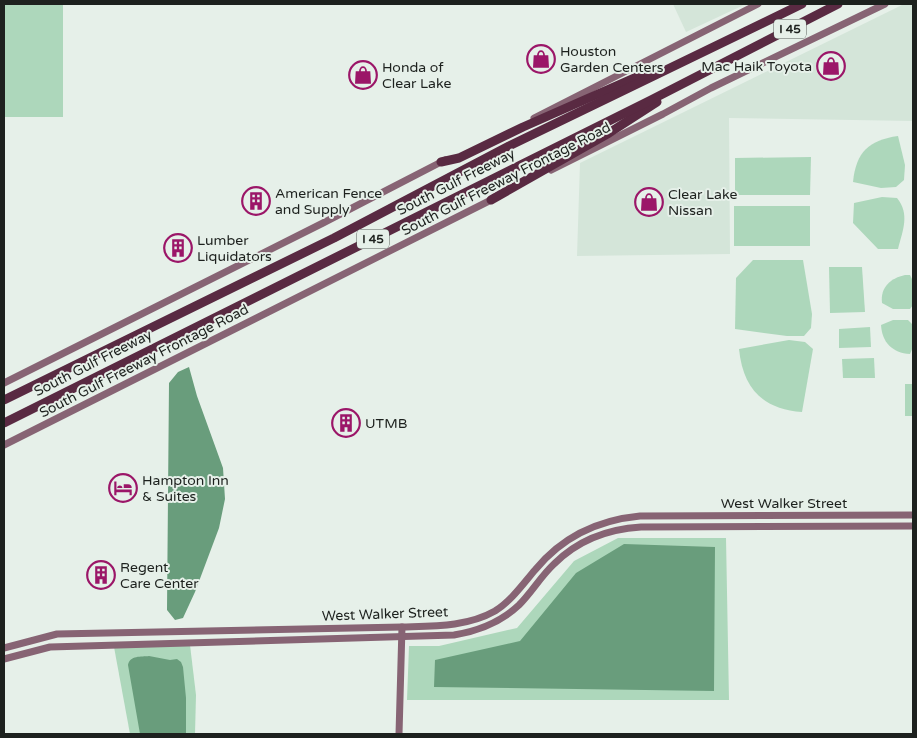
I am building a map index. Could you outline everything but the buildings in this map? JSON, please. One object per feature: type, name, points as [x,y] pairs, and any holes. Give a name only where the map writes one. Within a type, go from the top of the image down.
[{"type":"highway","name":"South Gulf Freeway","points":[[4,400],[334,238],[509,146],[802,4]]},
{"type":"highway","name":"South Gulf Freeway","points":[[4,423],[838,4]]},
{"type":"highway","points":[[441,162],[459,158],[748,24],[790,9]]},
{"type":"highway","points":[[491,200],[609,133],[657,103],[725,69],[741,54]]},
{"type":"street","points":[[4,383],[758,4]]},
{"type":"street","name":"South Gulf Freeway Frontage Road","points":[[4,445],[663,114],[711,88],[885,4]]},
{"type":"street","name":"West Walker Street","points":[[4,648],[57,634],[402,627],[468,622],[496,610],[512,597],[547,556],[565,541],[584,530],[604,522],[624,518],[913,515]]},
{"type":"street","name":"West Walker Street","points":[[4,659],[50,647],[454,635],[470,632],[501,619],[519,605],[554,564],[571,550],[588,540],[616,530],[640,527],[913,526]]},
{"type":"street","points":[[399,734],[402,627]]},
{"type":"shaded area","points":[[4,4],[63,4],[63,117],[4,117]]},
{"type":"shaded area","points":[[673,4],[746,4],[686,32]]},
{"type":"shaded area","points":[[904,4],[913,4],[913,121],[729,118],[730,254],[577,256],[580,163]]},
{"type":"shaded area","points":[[898,136],[905,165],[904,180],[896,187],[881,188],[853,182],[857,163],[866,149],[879,141]]},
{"type":"shaded area","points":[[811,157],[810,195],[735,195],[735,158]]},
{"type":"shaded area","points":[[882,197],[897,198],[903,210],[904,222],[898,249],[878,249],[853,223],[854,203]]},
{"type":"shaded area","points":[[734,206],[810,206],[810,246],[734,246]]},
{"type":"shaded area","points":[[753,260],[803,260],[812,314],[811,328],[804,336],[787,336],[735,329],[736,278]]},
{"type":"shaded area","points":[[829,267],[862,267],[865,312],[830,313]]},
{"type":"shaded area","points":[[910,275],[913,281],[913,305],[910,309],[893,309],[882,303],[883,292],[888,284],[895,278]]},
{"type":"shaded area","points":[[893,320],[908,320],[913,325],[913,347],[910,354],[893,349],[883,337],[881,325]]},
{"type":"shaded area","points":[[870,327],[871,347],[839,348],[839,329]]},
{"type":"shaded area","points":[[789,340],[805,342],[813,349],[802,412],[776,406],[757,394],[750,385],[741,363],[739,349]]},
{"type":"shaded area","points":[[874,358],[875,378],[843,378],[842,359]]},
{"type":"shaded area","points":[[189,367],[197,396],[223,468],[225,499],[219,528],[195,592],[183,618],[175,620],[167,610],[169,383],[178,372]]},
{"type":"shaded area","points":[[905,384],[913,384],[913,416],[905,416]]},
{"type":"shaded area","points":[[618,538],[726,538],[729,700],[407,700],[409,646],[439,646],[517,628],[574,561]]},
{"type":"shaded area","points":[[624,544],[715,547],[714,691],[434,687],[435,660],[520,641],[576,573]]},
{"type":"shaded area","points":[[190,645],[196,695],[195,734],[130,734],[114,647]]},
{"type":"shaded area","points":[[149,656],[170,660],[177,659],[181,662],[186,698],[186,734],[140,734],[128,665],[133,658]]},
{"type":"place","name":"Houston Garden Centers","points":[[541,59]]},
{"type":"place","name":"Mac Haik Toyota","points":[[831,66]]},
{"type":"place","name":"Honda of Clear Lake","points":[[363,75]]},
{"type":"place","name":"American Fence and Supply","points":[[256,201]]},
{"type":"place","name":"Clear Lake Nissan","points":[[649,202]]},
{"type":"place","name":"Lumber Liquidators","points":[[178,248]]},
{"type":"place","name":"UTMB","points":[[346,423]]},
{"type":"place","name":"Hampton Inn & Suites","points":[[123,488]]},
{"type":"place","name":"Regent Care Center","points":[[101,575]]}]
